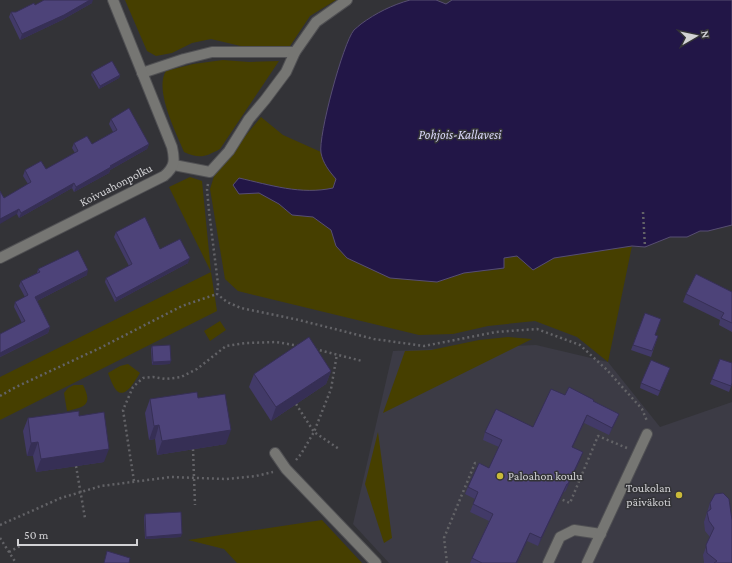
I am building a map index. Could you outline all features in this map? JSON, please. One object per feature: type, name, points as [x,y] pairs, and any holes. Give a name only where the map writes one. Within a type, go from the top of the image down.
[{"type":"street","points":[[113,0],[172,147],[174,165],[210,172],[229,151],[249,119],[286,72],[295,52],[316,22],[347,0]]},
{"type":"street","points":[[142,73],[184,59],[212,52],[295,52]]},
{"type":"street","name":"Koivuahonpolku","points":[[0,258],[164,176],[174,165]]},
{"type":"street","points":[[587,563],[647,434]]},
{"type":"street","points":[[275,453],[286,469],[376,563]]},
{"type":"street","points":[[548,563],[560,537],[574,530],[601,534]]},
{"type":"path","points":[[210,172],[207,189],[218,272],[217,294]]},
{"type":"path","points":[[643,212],[645,247]]},
{"type":"path","points":[[0,396],[100,348],[182,306],[217,294]]},
{"type":"path","points":[[217,294],[227,302],[241,308],[374,338],[424,346],[496,332],[537,329],[580,345],[607,370],[642,409],[646,419],[647,434]]},
{"type":"path","points":[[134,481],[123,410],[133,387],[143,378],[153,377],[166,379],[181,377],[197,369],[226,346],[246,342],[276,342],[306,347]]},
{"type":"path","points":[[314,348],[362,361]]},
{"type":"path","points":[[0,525],[61,498],[101,486],[171,476],[226,479],[256,476],[286,469],[301,454],[314,432],[331,389],[336,354]]},
{"type":"path","points":[[296,404],[314,432],[339,449]]},
{"type":"path","points":[[555,497],[570,503],[598,436],[639,452]]},
{"type":"path","points":[[193,449],[195,504]]},
{"type":"path","points":[[447,563],[444,538],[475,463],[482,466]]},
{"type":"path","points":[[76,466],[85,518]]},
{"type":"path","points":[[0,538],[16,563]]},
{"type":"path","points":[[9,552],[22,545]]},
{"type":"shaded area","points":[[125,0],[336,0],[310,16],[290,46],[245,47],[211,39],[192,43],[172,53],[156,56],[147,51]]},
{"type":"shaded area","points":[[223,60],[249,62],[279,61],[220,149],[210,154],[194,156],[184,152],[172,123],[164,100],[163,79],[166,71],[193,64]]},
{"type":"shaded area","points":[[261,117],[283,135],[321,152],[327,167],[336,179],[333,188],[321,191],[297,191],[263,183],[233,185],[239,194],[259,193],[279,204],[292,215],[313,217],[331,230],[336,246],[437,282],[464,273],[504,269],[504,258],[517,256],[533,270],[554,258],[632,246],[608,362],[577,337],[535,321],[488,326],[453,334],[419,335],[238,291],[225,279],[210,189],[215,173]]},
{"type":"shaded area","points":[[190,177],[202,181],[211,272],[169,187]]},
{"type":"shaded area","points":[[211,272],[217,311],[0,420],[0,377]]},
{"type":"shaded area","points":[[220,321],[226,330],[210,341],[204,331]]},
{"type":"shaded area","points":[[508,337],[532,339],[383,413],[405,351],[431,350],[479,340]]},
{"type":"shaded area","name":"Paloahon koulu","points":[[536,345],[608,362],[660,427],[732,402],[732,563],[389,563],[353,524],[393,351]]},
{"type":"shaded area","points":[[128,364],[140,373],[127,390],[120,393],[114,387],[108,373],[120,366]]},
{"type":"shaded area","points":[[74,385],[83,385],[86,392],[87,401],[83,406],[67,411],[64,393],[68,388]]},
{"type":"shaded area","points":[[378,432],[392,538],[384,543],[365,484]]},
{"type":"shaded area","points":[[322,520],[362,563],[237,563],[224,549],[188,540]]},
{"type":"water","name":"Pohjois-Kallavesi","points":[[410,0],[436,0],[446,4],[452,0],[732,0],[732,225],[708,231],[700,231],[687,237],[670,237],[645,247],[632,246],[554,258],[533,270],[517,256],[504,258],[504,268],[464,273],[437,282],[390,278],[347,258],[336,246],[331,230],[313,217],[292,215],[279,204],[259,193],[239,194],[233,185],[239,178],[297,190],[321,190],[333,188],[336,179],[323,160],[321,143],[332,90],[349,38],[354,30],[372,16]]},
{"type":"building","points":[[44,0],[90,0],[64,15],[22,34],[11,12],[16,12]]},
{"type":"building","points":[[112,61],[120,75],[100,86],[92,72]]},
{"type":"building","points":[[129,108],[149,144],[76,187],[74,183],[21,213],[19,209],[0,219],[0,191],[4,198],[31,182],[25,170],[41,161],[46,169],[78,151],[74,143],[87,136],[92,144],[117,130],[111,119]]},
{"type":"building","points":[[145,217],[160,249],[180,239],[190,258],[116,298],[106,278],[132,264],[116,232]]},
{"type":"building","points":[[78,250],[88,270],[35,297],[50,327],[0,353],[0,334],[25,321],[15,302],[28,295],[21,281],[40,272],[38,269]]},
{"type":"building","points":[[696,274],[732,292],[732,323],[721,318],[724,313],[686,294]]},
{"type":"building","points":[[645,313],[661,319],[655,335],[658,336],[652,351],[633,345]]},
{"type":"building","points":[[309,337],[331,371],[276,407],[254,374]]},
{"type":"building","points":[[170,345],[171,361],[153,362],[152,346]]},
{"type":"building","points":[[720,359],[732,363],[731,386],[712,379]]},
{"type":"building","points":[[651,360],[670,368],[660,391],[641,383]]},
{"type":"building","points":[[569,387],[619,414],[612,428],[587,415],[572,447],[583,452],[568,484],[541,538],[530,533],[516,563],[482,563],[472,558],[493,514],[473,504],[478,492],[468,487],[479,463],[489,468],[502,440],[485,432],[496,409],[533,427],[551,389],[565,395]]},
{"type":"building","points":[[197,392],[198,398],[225,394],[231,430],[162,441],[159,425],[154,426],[150,399]]},
{"type":"building","points":[[79,411],[79,416],[104,412],[109,449],[41,459],[38,442],[31,443],[28,418]]},
{"type":"building","points":[[723,493],[729,499],[732,520],[732,563],[714,563],[717,561],[707,553],[706,545],[714,528],[709,521],[707,512],[711,509],[710,503],[715,494]]},
{"type":"building","points":[[181,512],[182,534],[146,537],[145,514]]},
{"type":"building","points":[[107,551],[130,558],[129,563],[104,563]]},
{"type":"place","name":"Paloahon koulu","points":[[500,476]]},
{"type":"place","name":"Toukolan päiväkoti","points":[[679,495]]}]
